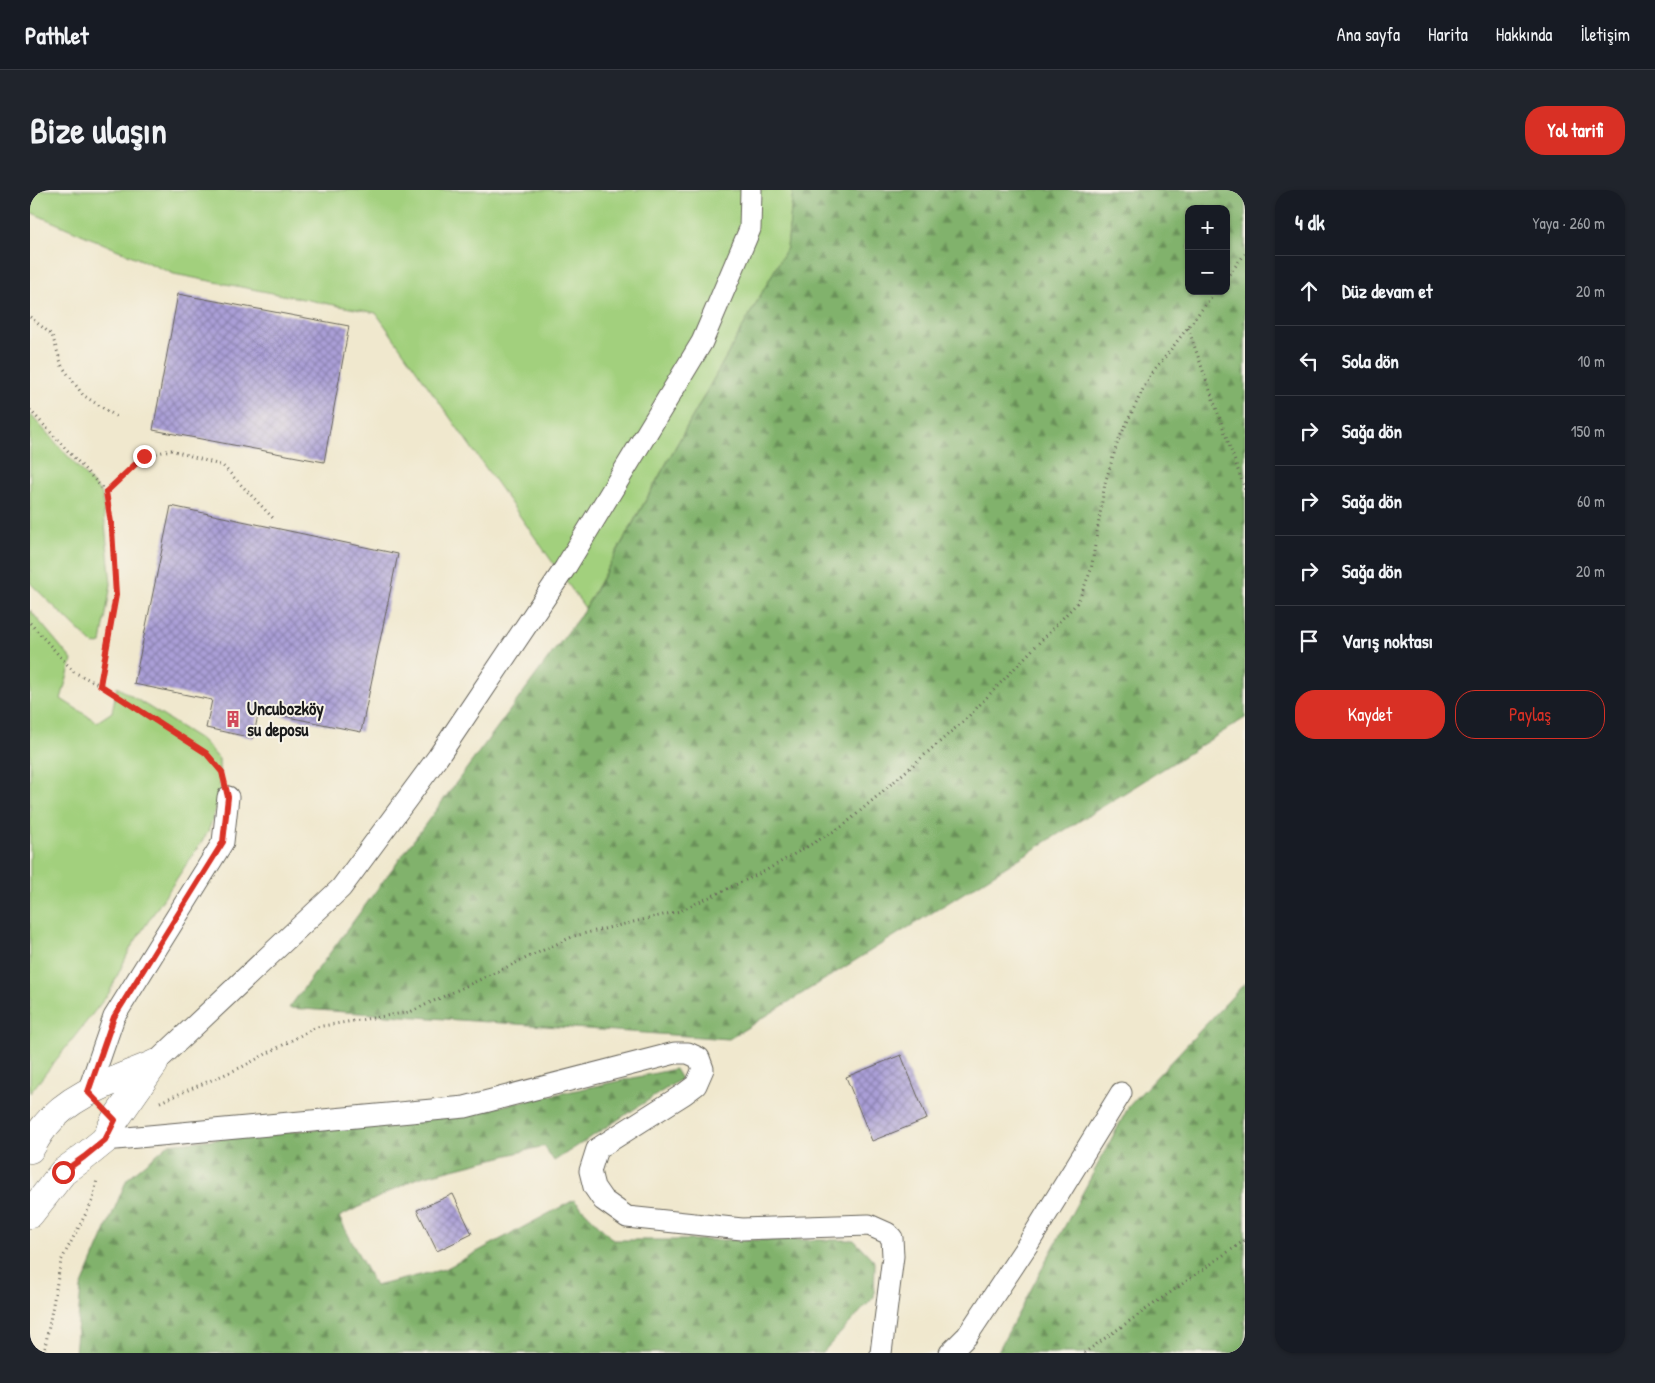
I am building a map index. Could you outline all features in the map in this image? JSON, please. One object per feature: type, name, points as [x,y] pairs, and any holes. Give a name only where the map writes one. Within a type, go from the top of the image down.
[{"type":"street","points":[[30,1214],[63,1172],[84,1157],[110,1130],[154,1064],[341,888],[438,757],[565,568],[702,342],[750,229],[751,190]]},
{"type":"street","points":[[110,1130],[88,1092],[114,1017],[223,842],[228,797]]},
{"type":"street","points":[[110,1130],[465,1107],[675,1053],[688,1053],[699,1058],[703,1070],[696,1084],[684,1094],[597,1149],[590,1171],[594,1187],[603,1200],[627,1217],[742,1229],[869,1226],[887,1232],[892,1238],[893,1256],[881,1353]]},
{"type":"street","points":[[63,1172],[32,1146],[45,1125],[65,1106],[88,1092],[154,1064]]},
{"type":"street","points":[[950,1353],[966,1336],[1028,1244],[1121,1093]]},
{"type":"path","points":[[1230,273],[1245,254]]},
{"type":"path","points":[[151,1105],[242,1067],[316,1027],[410,1012],[574,936],[680,911],[765,871],[843,826],[967,718],[1078,602],[1091,570],[1105,483],[1118,441],[1148,379],[1213,295]]},
{"type":"path","points":[[30,317],[52,335],[62,366],[83,395],[117,417]]},
{"type":"path","points":[[1188,328],[1245,490]]},
{"type":"path","points":[[30,410],[106,492],[112,529],[116,595],[100,685]]},
{"type":"path","points":[[106,492],[144,456],[171,450],[223,466],[273,518]]},
{"type":"path","points":[[30,623],[74,672],[100,685],[206,753],[222,772],[228,797]]},
{"type":"path","points":[[44,1353],[61,1261],[93,1200],[110,1130]]},
{"type":"path","points":[[1084,1353],[1245,1240]]},
{"type":"green space","points":[[30,190],[793,190],[787,248],[585,608],[376,313],[174,274],[30,212]]},
{"type":"green space","points":[[793,190],[1245,190],[1245,718],[729,1039],[289,1008],[585,609],[787,248]]},
{"type":"green space","points":[[30,414],[102,494],[111,584],[101,643],[94,645],[30,583]]},
{"type":"green space","points":[[30,610],[72,660],[61,699],[97,722],[112,712],[117,687],[203,741],[219,759],[220,796],[208,832],[131,947],[109,993],[30,1093]]},
{"type":"green space","points":[[1245,983],[1245,1353],[997,1353],[1129,1106]]},
{"type":"green space","points":[[675,1069],[681,1079],[554,1161],[544,1146],[417,1178],[339,1217],[375,1286],[445,1269],[574,1200],[613,1240],[854,1240],[875,1262],[874,1297],[822,1353],[75,1353],[81,1288],[127,1179],[169,1144],[464,1114]]},
{"type":"building","points":[[178,294],[349,326],[324,462],[153,430]]},
{"type":"building","points":[[171,506],[398,554],[361,732],[259,711],[253,738],[206,728],[212,700],[134,684]]},
{"type":"building","points":[[901,1055],[927,1119],[872,1141],[846,1077]]},
{"type":"building","points":[[453,1194],[472,1234],[437,1251],[417,1210]]},
{"type":"place","name":"Uncubozköy su deposu","points":[[233,719]]},
{"type":"route","points":[[63,1172],[105,1140],[115,1120],[88,1092],[114,1017],[223,842],[228,797],[222,772],[206,753],[100,685],[116,595],[112,529],[106,492],[144,456]]}]
